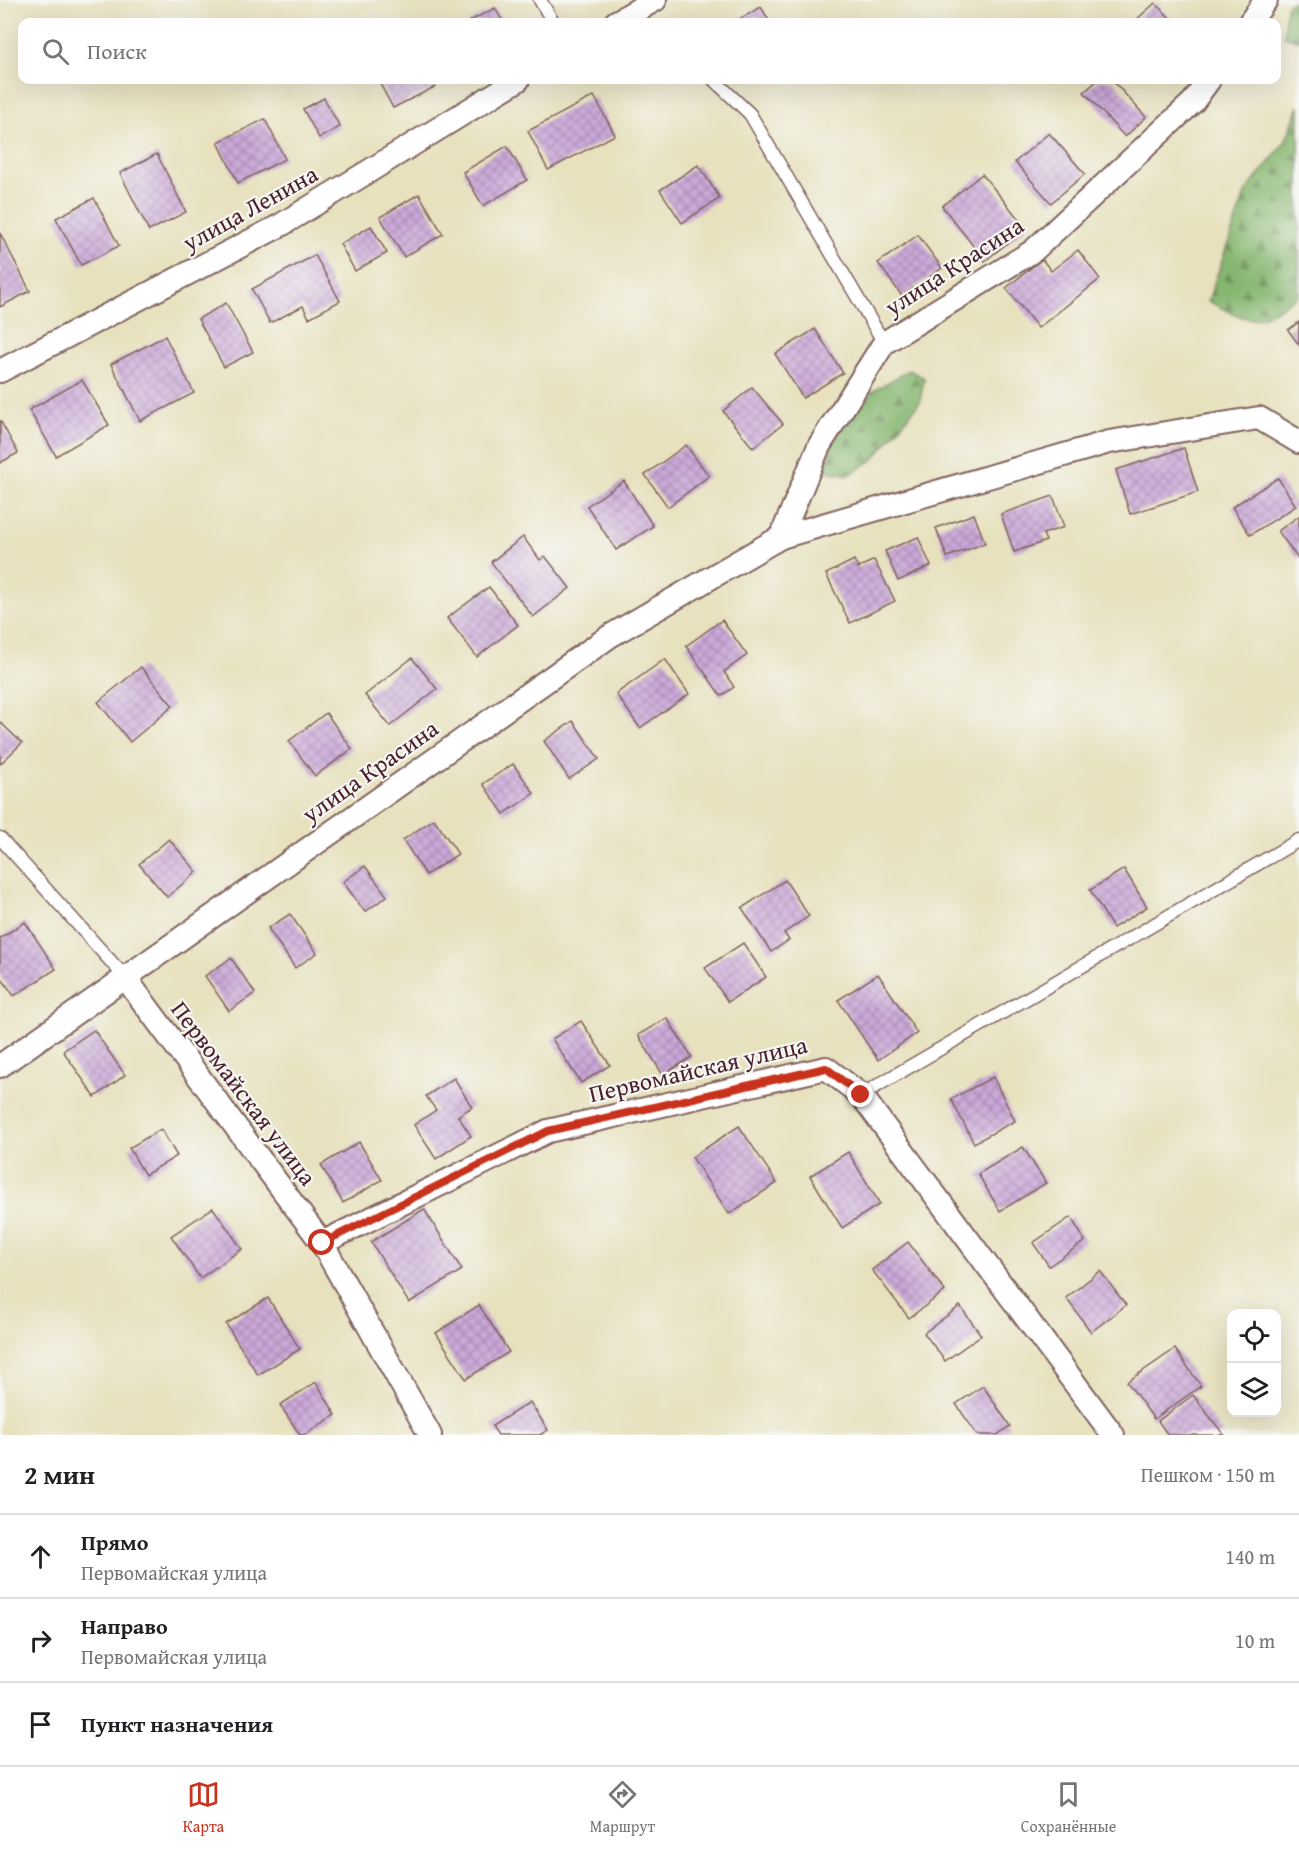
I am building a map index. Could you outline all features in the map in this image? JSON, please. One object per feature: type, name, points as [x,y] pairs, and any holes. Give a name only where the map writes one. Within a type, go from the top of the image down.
[{"type":"street","points":[[623,18],[655,0]]},
{"type":"street","points":[[1253,18],[1266,0]]},
{"type":"street","name":"улица Ленина","points":[[0,371],[281,225],[511,84]]},
{"type":"street","name":"улица Красина","points":[[781,537],[819,446],[884,343],[1033,251],[1193,102],[1206,84]]},
{"type":"street","name":"улица Красина","points":[[0,1065],[610,636],[781,537],[1109,442],[1259,418],[1299,442]]},
{"type":"street","name":"Первомайская улица","points":[[124,976],[322,1243],[430,1435]]},
{"type":"street","name":"Первомайская улица","points":[[322,1243],[548,1131],[826,1068],[861,1095],[1113,1435]]},
{"type":"lane","points":[[540,0],[551,18]]},
{"type":"lane","points":[[718,84],[750,114],[884,343]]},
{"type":"lane","points":[[0,838],[124,976]]},
{"type":"lane","points":[[861,1095],[1299,840]]},
{"type":"green space","points":[[1299,0],[1299,41],[1284,36],[1286,6]]},
{"type":"green space","points":[[1299,106],[1299,295],[1263,317],[1246,318],[1208,301],[1246,191],[1285,142]]},
{"type":"green space","points":[[909,370],[924,378],[920,402],[874,459],[849,475],[825,471],[832,443],[873,391]]},
{"type":"building","points":[[1155,3],[1170,18],[1138,18]]},
{"type":"building","points":[[761,7],[768,18],[741,18]]},
{"type":"building","points":[[495,8],[501,18],[476,18]]},
{"type":"building","points":[[380,84],[434,84],[435,87],[393,108]]},
{"type":"building","points":[[1093,84],[1116,84],[1146,117],[1125,137],[1084,92]]},
{"type":"building","points":[[594,96],[615,135],[548,170],[528,131]]},
{"type":"building","points":[[324,98],[340,127],[319,138],[303,109]]},
{"type":"building","points":[[265,119],[285,159],[238,183],[218,142]]},
{"type":"building","points":[[1049,133],[1085,174],[1051,203],[1015,162]]},
{"type":"building","points":[[507,146],[527,180],[483,206],[463,172]]},
{"type":"building","points":[[157,154],[186,212],[149,231],[120,173]]},
{"type":"building","points":[[698,165],[720,198],[682,223],[660,190]]},
{"type":"building","points":[[982,174],[1026,228],[985,261],[942,206]]},
{"type":"building","points":[[419,194],[443,234],[404,257],[380,217]]},
{"type":"building","points":[[94,198],[119,246],[81,265],[56,218]]},
{"type":"building","points":[[371,226],[387,253],[355,271],[340,244]]},
{"type":"building","points":[[0,233],[30,291],[0,307]]},
{"type":"building","points":[[918,235],[942,268],[902,296],[878,263]]},
{"type":"building","points":[[1078,250],[1100,279],[1038,328],[1006,288],[1042,259],[1051,271]]},
{"type":"building","points":[[315,255],[340,301],[309,318],[303,306],[270,323],[252,289]]},
{"type":"building","points":[[226,303],[253,352],[224,367],[198,319]]},
{"type":"building","points":[[1299,322],[1299,345],[1288,330]]},
{"type":"building","points":[[815,329],[843,373],[803,398],[775,354]]},
{"type":"building","points":[[165,336],[194,393],[140,421],[111,364]]},
{"type":"building","points":[[82,380],[109,425],[56,456],[29,410]]},
{"type":"building","points":[[752,387],[783,424],[753,448],[723,411]]},
{"type":"building","points":[[0,420],[18,453],[0,463]]},
{"type":"building","points":[[686,445],[709,476],[668,507],[645,475]]},
{"type":"building","points":[[1184,448],[1198,492],[1130,514],[1116,470]]},
{"type":"building","points":[[1278,478],[1296,506],[1250,535],[1232,507]]},
{"type":"building","points":[[624,481],[653,526],[616,550],[587,506]]},
{"type":"building","points":[[1053,496],[1064,527],[1043,534],[1046,541],[1014,552],[1001,514]]},
{"type":"building","points":[[974,514],[985,543],[947,557],[936,528]]},
{"type":"building","points":[[1299,516],[1299,560],[1278,531]]},
{"type":"building","points":[[523,537],[540,560],[545,556],[570,588],[533,617],[491,562]]},
{"type":"building","points":[[918,537],[931,566],[898,581],[885,551]]},
{"type":"building","points":[[854,560],[858,568],[874,560],[895,601],[850,623],[826,574]]},
{"type":"building","points":[[489,587],[518,625],[477,657],[447,618]]},
{"type":"building","points":[[722,620],[747,655],[724,672],[734,687],[721,696],[686,646]]},
{"type":"building","points":[[412,658],[437,689],[390,726],[365,695]]},
{"type":"building","points":[[665,659],[689,694],[640,728],[616,694]]},
{"type":"building","points":[[141,667],[173,706],[130,742],[98,702]]},
{"type":"building","points":[[326,713],[352,749],[315,776],[289,741]]},
{"type":"building","points":[[573,721],[599,759],[569,779],[544,741]]},
{"type":"building","points":[[0,722],[22,743],[0,764]]},
{"type":"building","points":[[513,764],[534,793],[504,814],[483,784]]},
{"type":"building","points":[[434,819],[458,854],[426,875],[403,840]]},
{"type":"building","points":[[169,839],[197,872],[167,897],[139,864]]},
{"type":"building","points":[[365,866],[387,896],[365,912],[343,882]]},
{"type":"building","points":[[1124,869],[1147,907],[1113,928],[1090,890]]},
{"type":"building","points":[[785,880],[809,916],[784,933],[789,940],[771,952],[742,908]]},
{"type":"building","points":[[290,914],[317,953],[295,968],[268,928]]},
{"type":"building","points":[[25,922],[56,969],[14,996],[0,976],[0,938]]},
{"type":"building","points":[[743,943],[766,977],[728,1002],[705,968]]},
{"type":"building","points":[[231,958],[255,993],[229,1011],[205,976]]},
{"type":"building","points":[[878,974],[917,1033],[878,1060],[838,1000]]},
{"type":"building","points":[[667,1018],[692,1057],[663,1075],[638,1035]]},
{"type":"building","points":[[581,1021],[610,1065],[581,1083],[552,1039]]},
{"type":"building","points":[[94,1030],[125,1075],[95,1097],[63,1051]]},
{"type":"building","points":[[993,1077],[1015,1121],[974,1143],[951,1099]]},
{"type":"building","points":[[454,1078],[472,1107],[458,1116],[471,1136],[436,1159],[414,1125],[436,1110],[426,1096]]},
{"type":"building","points":[[739,1126],[777,1183],[729,1214],[692,1157]]},
{"type":"building","points":[[161,1129],[177,1156],[145,1175],[129,1148]]},
{"type":"building","points":[[359,1142],[382,1180],[343,1203],[321,1165]]},
{"type":"building","points":[[1023,1147],[1046,1183],[1000,1211],[978,1174]]},
{"type":"building","points":[[848,1152],[880,1204],[842,1228],[810,1176]]},
{"type":"building","points":[[213,1208],[242,1249],[200,1278],[171,1236]]},
{"type":"building","points":[[424,1209],[462,1270],[409,1303],[371,1242]]},
{"type":"building","points":[[1071,1217],[1085,1241],[1049,1266],[1033,1243]]},
{"type":"building","points":[[908,1242],[945,1291],[909,1318],[872,1270]]},
{"type":"building","points":[[1100,1271],[1126,1305],[1091,1332],[1066,1298]]},
{"type":"building","points":[[268,1298],[300,1349],[258,1375],[226,1324]]},
{"type":"building","points":[[479,1305],[509,1352],[466,1379],[436,1333]]},
{"type":"building","points":[[960,1306],[981,1335],[945,1361],[924,1333]]},
{"type":"building","points":[[1175,1349],[1201,1386],[1154,1419],[1127,1382]]},
{"type":"building","points":[[316,1382],[336,1415],[304,1435],[300,1435],[280,1405]]},
{"type":"building","points":[[983,1386],[1010,1426],[997,1435],[977,1435],[956,1404]]},
{"type":"building","points":[[1193,1395],[1224,1435],[1168,1435],[1158,1421]]},
{"type":"building","points":[[530,1402],[548,1430],[540,1435],[498,1435],[492,1426]]},
{"type":"route","points":[[322,1243],[548,1131],[826,1068],[861,1095]]}]
